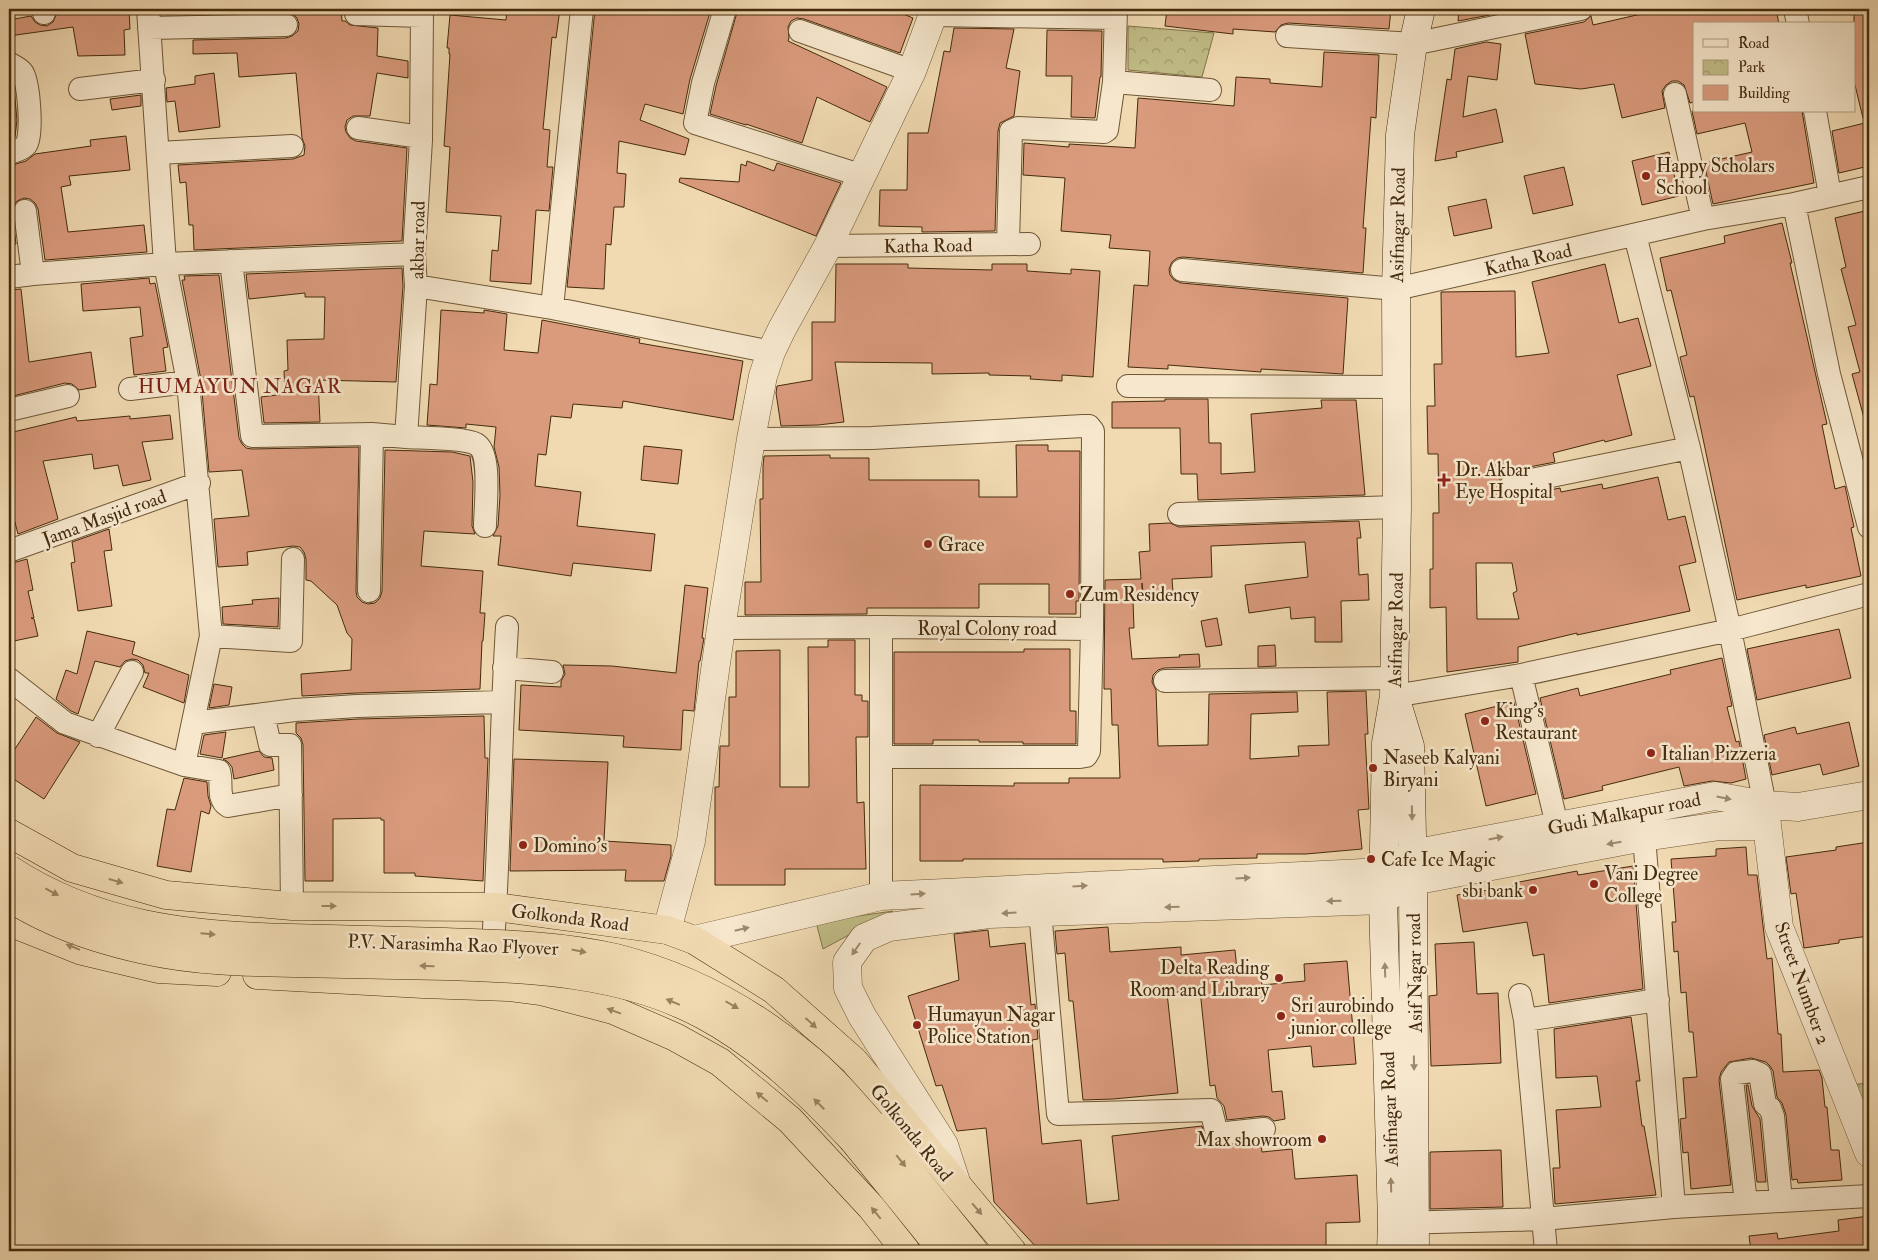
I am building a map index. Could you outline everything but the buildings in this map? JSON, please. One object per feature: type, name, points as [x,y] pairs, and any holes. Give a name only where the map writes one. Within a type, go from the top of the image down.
[{"type":"highway","name":"Golkonda Road","points":[[9,833],[72,868],[166,895],[292,906],[496,907],[666,930],[694,940],[774,990],[854,1061],[1012,1251]]},
{"type":"highway","name":"P.V. Narasimha Rao Flyover","points":[[9,869],[60,897],[103,914],[150,926],[203,934],[253,937],[510,944],[564,948],[617,959],[665,973],[721,998],[757,1020],[803,1053],[838,1086],[871,1123],[974,1251]]},
{"type":"highway","name":"P.V. Narasimha Rao Flyover","points":[[9,898],[50,920],[98,937],[145,950],[198,958],[253,962],[510,968],[611,981],[658,995],[702,1014],[786,1072],[853,1140],[943,1251]]},
{"type":"highway","points":[[454,985],[458,907]]},
{"type":"highway","points":[[9,922],[82,951],[158,969],[491,986],[541,991],[613,1010],[675,1037],[720,1062],[790,1120],[871,1207],[906,1251]]},
{"type":"street","points":[[552,308],[582,9]]},
{"type":"street","points":[[725,9],[703,83],[694,124],[863,176]]},
{"type":"street","name":"Asifnagar Road","points":[[1391,1251],[1404,1223],[1383,900],[1386,743],[1394,687],[1397,507],[1396,289],[1400,135],[1413,44],[1421,9]]},
{"type":"street","points":[[1287,36],[1413,44],[1581,9]]},
{"type":"street","points":[[1795,9],[1798,22]]},
{"type":"street","points":[[356,14],[422,12]]},
{"type":"street","name":"akbar road","points":[[406,437],[416,286],[414,254],[421,137],[422,12]]},
{"type":"street","points":[[666,930],[691,841],[721,628],[751,439],[771,352],[863,176],[912,72],[934,12],[1116,13],[1114,82],[1210,90]]},
{"type":"street","points":[[184,765],[212,636],[188,382],[165,264],[154,80],[148,18],[286,25]]},
{"type":"street","points":[[800,31],[912,72]]},
{"type":"street","points":[[9,63],[23,72],[26,80],[30,127],[29,140],[25,147],[9,153]]},
{"type":"street","points":[[80,88],[154,80]]},
{"type":"street","name":"Katha Road","points":[[828,246],[1019,244],[1010,131],[1018,128],[1104,132],[1108,125],[1114,82]]},
{"type":"street","points":[[1675,94],[1703,219]]},
{"type":"street","points":[[1815,112],[1830,195]]},
{"type":"street","points":[[358,128],[421,137]]},
{"type":"street","points":[[158,153],[292,146]]},
{"type":"street","name":"Katha Road","points":[[1182,270],[1396,289],[1703,219],[1794,204],[1869,187]]},
{"type":"street","points":[[1794,204],[1829,374],[1869,527]]},
{"type":"street","points":[[24,211],[32,274]]},
{"type":"street","points":[[1635,235],[1689,448],[1730,630],[1766,815]]},
{"type":"street","points":[[9,277],[165,264],[414,254]]},
{"type":"street","points":[[231,261],[252,436],[372,434],[466,441],[477,444],[484,453],[486,464],[485,526]]},
{"type":"street","points":[[416,286],[552,308],[771,352]]},
{"type":"street","points":[[130,389],[188,382]]},
{"type":"street","points":[[1128,386],[1396,387]]},
{"type":"street","points":[[9,410],[68,396]]},
{"type":"street","points":[[751,439],[872,438],[1089,426],[1093,431],[1090,751],[1086,756],[882,757]]},
{"type":"street","points":[[369,591],[372,434]]},
{"type":"street","points":[[1512,484],[1689,448]]},
{"type":"street","name":"Jama Masjid road","points":[[9,551],[199,483]]},
{"type":"street","points":[[1179,514],[1397,507]]},
{"type":"street","points":[[212,636],[291,641],[293,559]]},
{"type":"street","points":[[1165,681],[1394,687],[1521,675],[1730,630],[1869,594]]},
{"type":"street","points":[[491,986],[496,907],[502,702],[507,627]]},
{"type":"street","points":[[881,627],[881,896]]},
{"type":"street","name":"Royal Colony road","points":[[721,628],[1092,628]]},
{"type":"street","points":[[504,668],[552,672]]},
{"type":"street","points":[[98,736],[132,672]]},
{"type":"street","points":[[1521,675],[1557,825]]},
{"type":"street","points":[[9,679],[65,723],[184,765],[219,771],[222,800],[228,806],[291,795]]},
{"type":"street","name":"Asif Nagar road","points":[[1394,687],[1410,746],[1413,881],[1404,1223],[1415,1251]]},
{"type":"street","points":[[193,723],[263,714],[357,706],[502,702]]},
{"type":"street","points":[[263,714],[270,745],[290,745],[292,906]]},
{"type":"street","name":"Gudi Malkapur road","points":[[1383,900],[1413,881],[1644,837],[1720,826],[1798,807],[1869,795]]},
{"type":"street","name":"Gudi Malkapur road","points":[[1384,872],[1412,854],[1715,796],[1766,815]]},
{"type":"street","name":"Street Number 2","points":[[1766,815],[1779,927],[1869,1153]]},
{"type":"street","points":[[1644,837],[1674,1207]]},
{"type":"street","points":[[694,940],[881,896],[1384,872]]},
{"type":"street","points":[[957,1186],[944,1145],[862,1016],[848,988],[847,962],[864,938],[889,927],[989,914],[1383,900]]},
{"type":"street","points":[[1040,912],[1058,1114],[1211,1110],[1218,1134],[1264,1129]]},
{"type":"street","points":[[1520,995],[1525,1020],[1546,1251]]},
{"type":"street","points":[[1525,1020],[1658,1000]]},
{"type":"street","points":[[1746,1203],[1732,1080],[1736,1073],[1753,1071],[1760,1074],[1765,1104],[1770,1108],[1773,1116],[1781,1201]]},
{"type":"street","points":[[1404,1223],[1543,1219],[1674,1207],[1869,1196]]},
{"type":"green space","points":[[1128,26],[1214,33],[1202,77],[1128,70]]},
{"type":"green space","points":[[893,911],[823,949],[816,922]]},
{"type":"green space","points":[[1869,1083],[1869,1131],[1848,1085]]},
{"type":"place","name":"Happy Scholars School","points":[[1646,176]]},
{"type":"place","name":"Dr. Akbar Eye Hospital","points":[[1444,480]]},
{"type":"place","name":"Grace","points":[[928,544]]},
{"type":"place","name":"Zum Residency","points":[[1070,594]]},
{"type":"place","name":"King’s Restaurant","points":[[1485,721]]},
{"type":"place","name":"Italian Pizzeria","points":[[1651,753]]},
{"type":"place","name":"Naseeb Kalyani Biryani","points":[[1373,768]]},
{"type":"place","name":"Domino's","points":[[523,845]]},
{"type":"place","name":"Cafe Ice Magic","points":[[1371,859]]},
{"type":"place","name":"Vani Degree College","points":[[1594,884]]},
{"type":"place","name":"sbi bank","points":[[1533,890]]},
{"type":"place","name":"Delta Reading Room and Library","points":[[1279,978]]},
{"type":"place","name":"Sri aurobindo junior college","points":[[1281,1016]]},
{"type":"place","name":"Humayun Nagar Police Station","points":[[917,1025]]},
{"type":"place","name":"Max showroom","points":[[1322,1139]]},
{"type":"district","name":"HUMAYUN NAGAR","points":[[240,386]]}]
